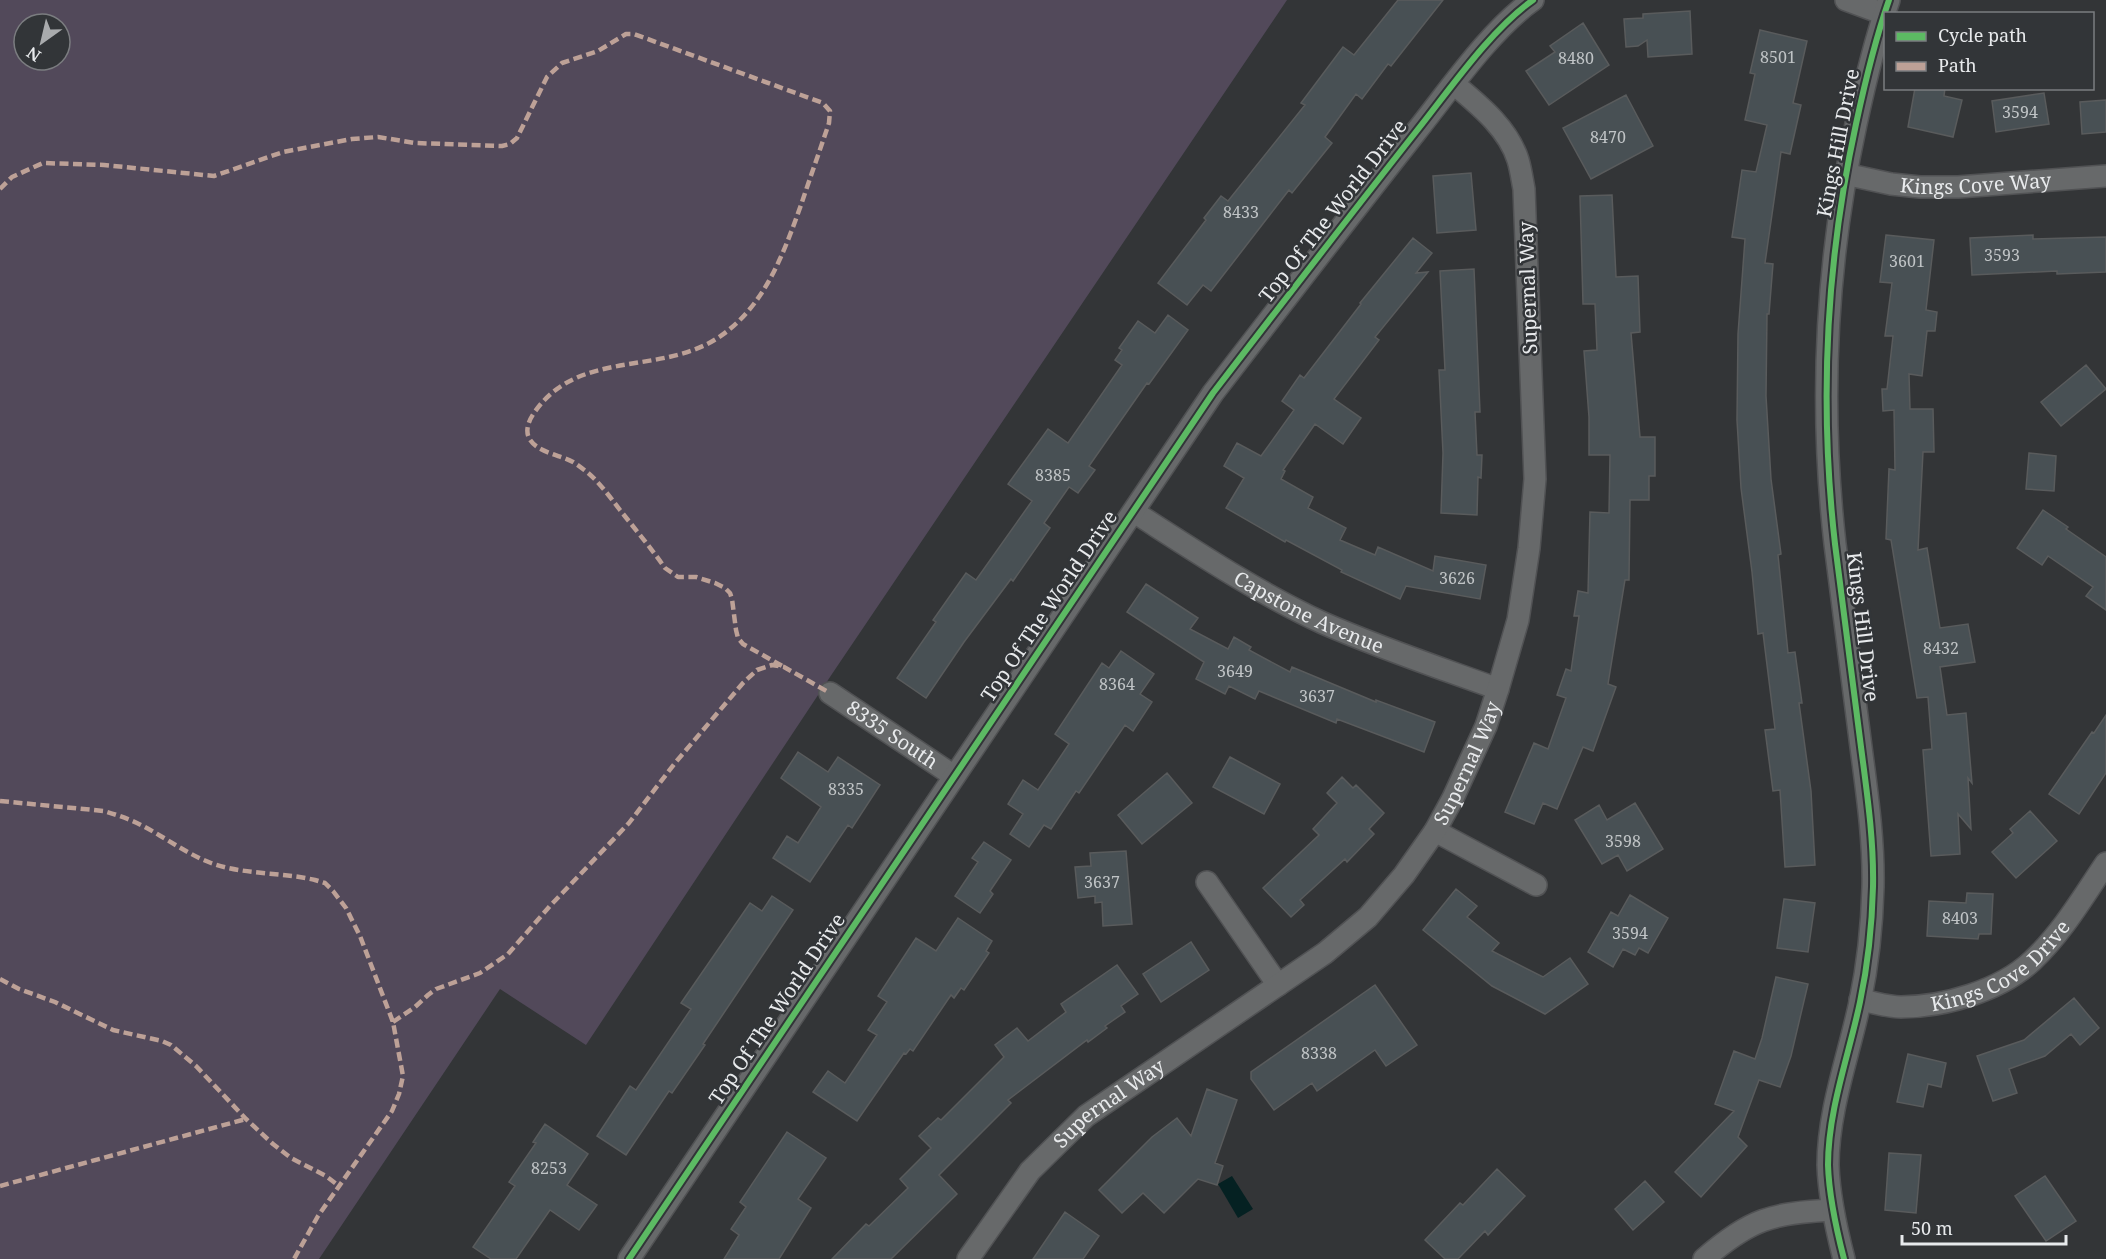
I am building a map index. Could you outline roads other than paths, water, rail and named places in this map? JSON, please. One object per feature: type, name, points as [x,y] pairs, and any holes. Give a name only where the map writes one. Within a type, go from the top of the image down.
[{"type":"street","name":"Top Of The World Drive","points":[[629,1259],[1213,393],[1304,274],[1497,31],[1533,0]]},
{"type":"street","points":[[1846,0],[1887,7]]},
{"type":"street","name":"Kings Hill Drive","points":[[1844,1259],[1832,1210],[1828,1163],[1833,1115],[1860,1000],[1869,943],[1873,886],[1871,827],[1835,540],[1827,450],[1826,361],[1831,280],[1845,174],[1863,94],[1884,18]]},
{"type":"street","name":"Supernal Way","points":[[969,1259],[1030,1171],[1086,1116],[1325,953],[1368,917],[1404,875],[1435,831],[1470,764],[1486,726],[1518,620],[1529,548],[1535,478],[1524,189],[1518,158],[1504,133],[1485,110],[1454,84]]},
{"type":"street","name":"Kings Cove Way","points":[[1845,174],[1891,184],[1920,187],[1958,187],[2106,176]]},
{"type":"street","name":"Capstone Avenue","points":[[1134,512],[1242,581],[1322,622],[1406,656],[1498,689]]},
{"type":"street","name":"8335 South","points":[[830,693],[954,776]]},
{"type":"street","points":[[1435,831],[1536,885]]},
{"type":"street","name":"Kings Cove Drive","points":[[1860,1000],[1899,1007],[1947,1003],[1992,988],[2031,963],[2062,928],[2106,863]]},
{"type":"street","points":[[1207,882],[1278,985]]},
{"type":"street","points":[[1704,1259],[1742,1229],[1767,1218],[1798,1212],[1832,1210]]},
{"type":"water","points":[[1232,1176],[1253,1209],[1238,1218],[1218,1184]]}]
